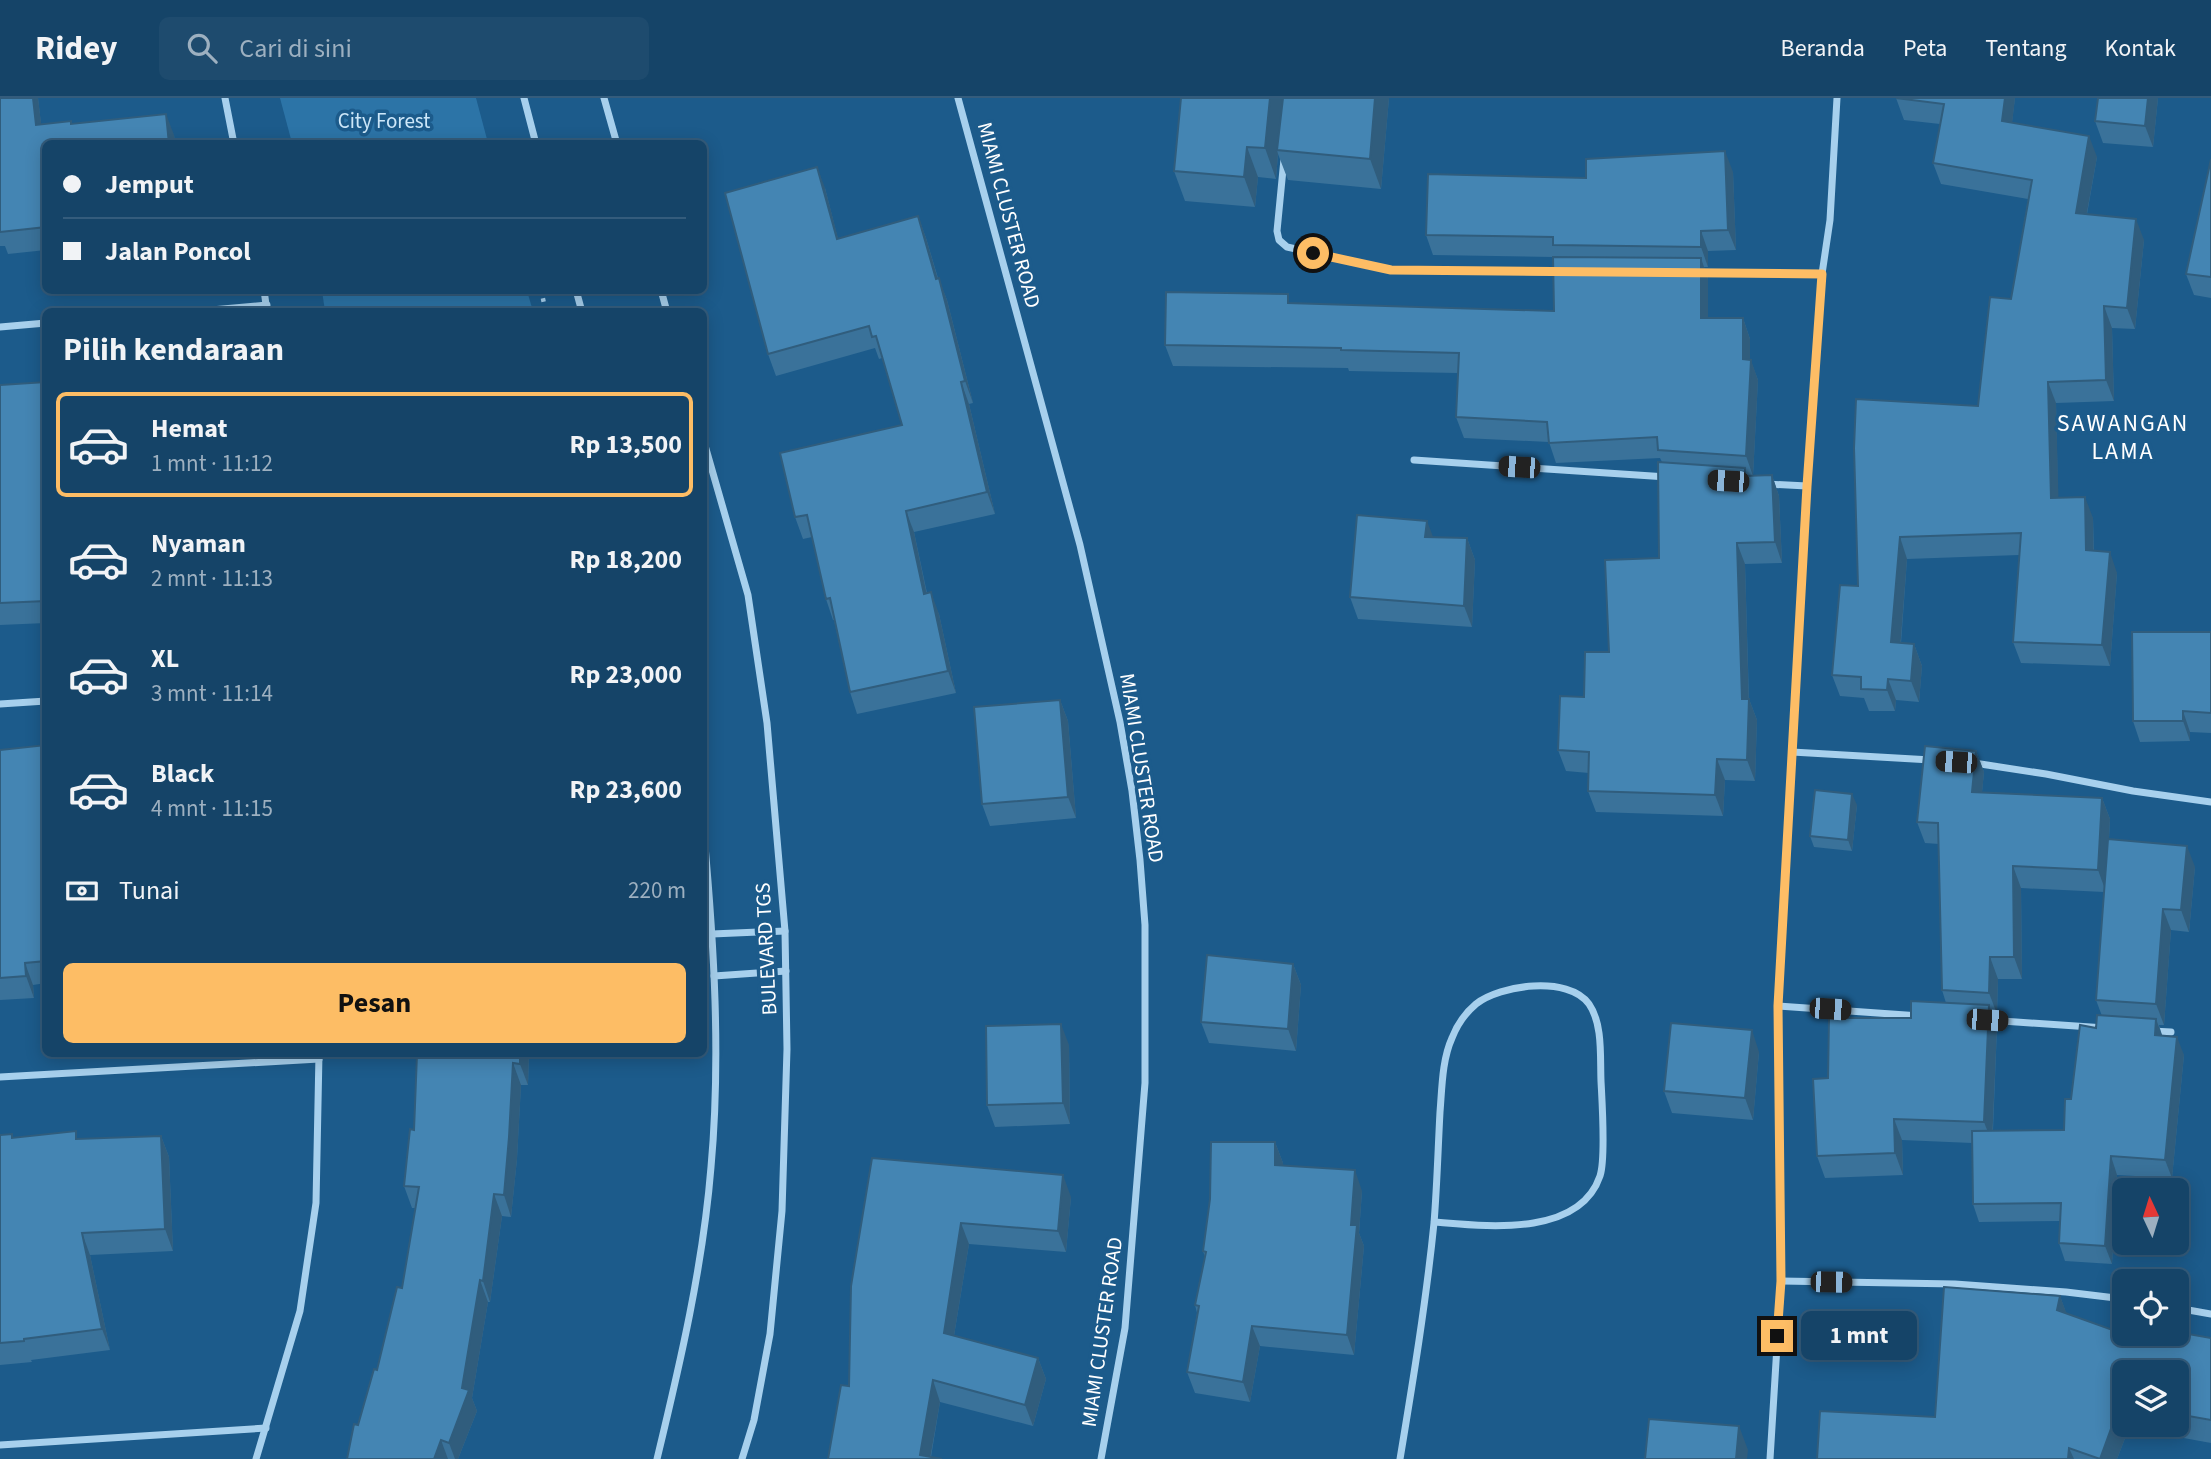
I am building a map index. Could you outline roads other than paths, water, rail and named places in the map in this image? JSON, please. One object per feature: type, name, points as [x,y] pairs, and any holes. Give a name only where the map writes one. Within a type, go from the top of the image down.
[{"type":"street","points":[[225,98],[233,140]]},
{"type":"street","points":[[524,98],[535,140]]},
{"type":"street","points":[[604,98],[616,140]]},
{"type":"street","name":"MIAMI CLUSTER ROAD","points":[[958,98],[1080,545],[1120,722],[1140,860],[1144,925],[1145,1083],[1125,1328],[1101,1459]]},
{"type":"street","points":[[1770,1459],[1781,1281],[1778,1006],[1807,486],[1822,274],[1830,220],[1837,98]]},
{"type":"street","points":[[1285,152],[1277,231],[1279,240],[1287,247],[1391,270],[1572,272]]},
{"type":"street","points":[[1683,273],[1822,274]]},
{"type":"street","points":[[0,327],[42,323]]},
{"type":"street","name":"BULEVARD TGS","points":[[707,453],[747,595],[767,723],[785,931],[786,1111],[782,1210],[770,1334],[754,1420],[742,1459]]},
{"type":"street","points":[[1414,460],[1672,477]]},
{"type":"street","points":[[1753,483],[1807,486]]},
{"type":"street","points":[[0,704],[42,701]]},
{"type":"street","points":[[1792,752],[1943,761]]},
{"type":"street","points":[[1970,763],[2211,802]]},
{"type":"street","points":[[657,1459],[693,1294],[711,1169],[716,1079],[714,976],[707,872]]},
{"type":"street","points":[[712,934],[785,931]]},
{"type":"street","points":[[714,976],[786,971]]},
{"type":"street","points":[[1400,1459],[1434,1222],[1442,1088],[1451,1041],[1462,1017],[1477,1003],[1498,992],[1540,987],[1563,988],[1576,992],[1588,1003],[1597,1021],[1599,1046],[1601,1175],[1589,1196],[1573,1211],[1530,1223],[1500,1227],[1434,1222]]},
{"type":"street","points":[[1778,1006],[1927,1016]]},
{"type":"street","points":[[1981,1020],[2117,1029]]},
{"type":"street","points":[[2144,1031],[2171,1032]]},
{"type":"street","points":[[0,1077],[304,1057]]},
{"type":"street","points":[[256,1459],[300,1311],[316,1203],[319,1057]]},
{"type":"street","points":[[1781,1281],[1955,1284],[2112,1298]]},
{"type":"street","points":[[2189,1310],[2211,1314]]},
{"type":"street","points":[[0,1445],[267,1427]]},
{"type":"district","name":"SAWANGAN LAMA","points":[[2123,437]]},
{"type":"park label","name":"City Forest","points":[[384,121]]}]
